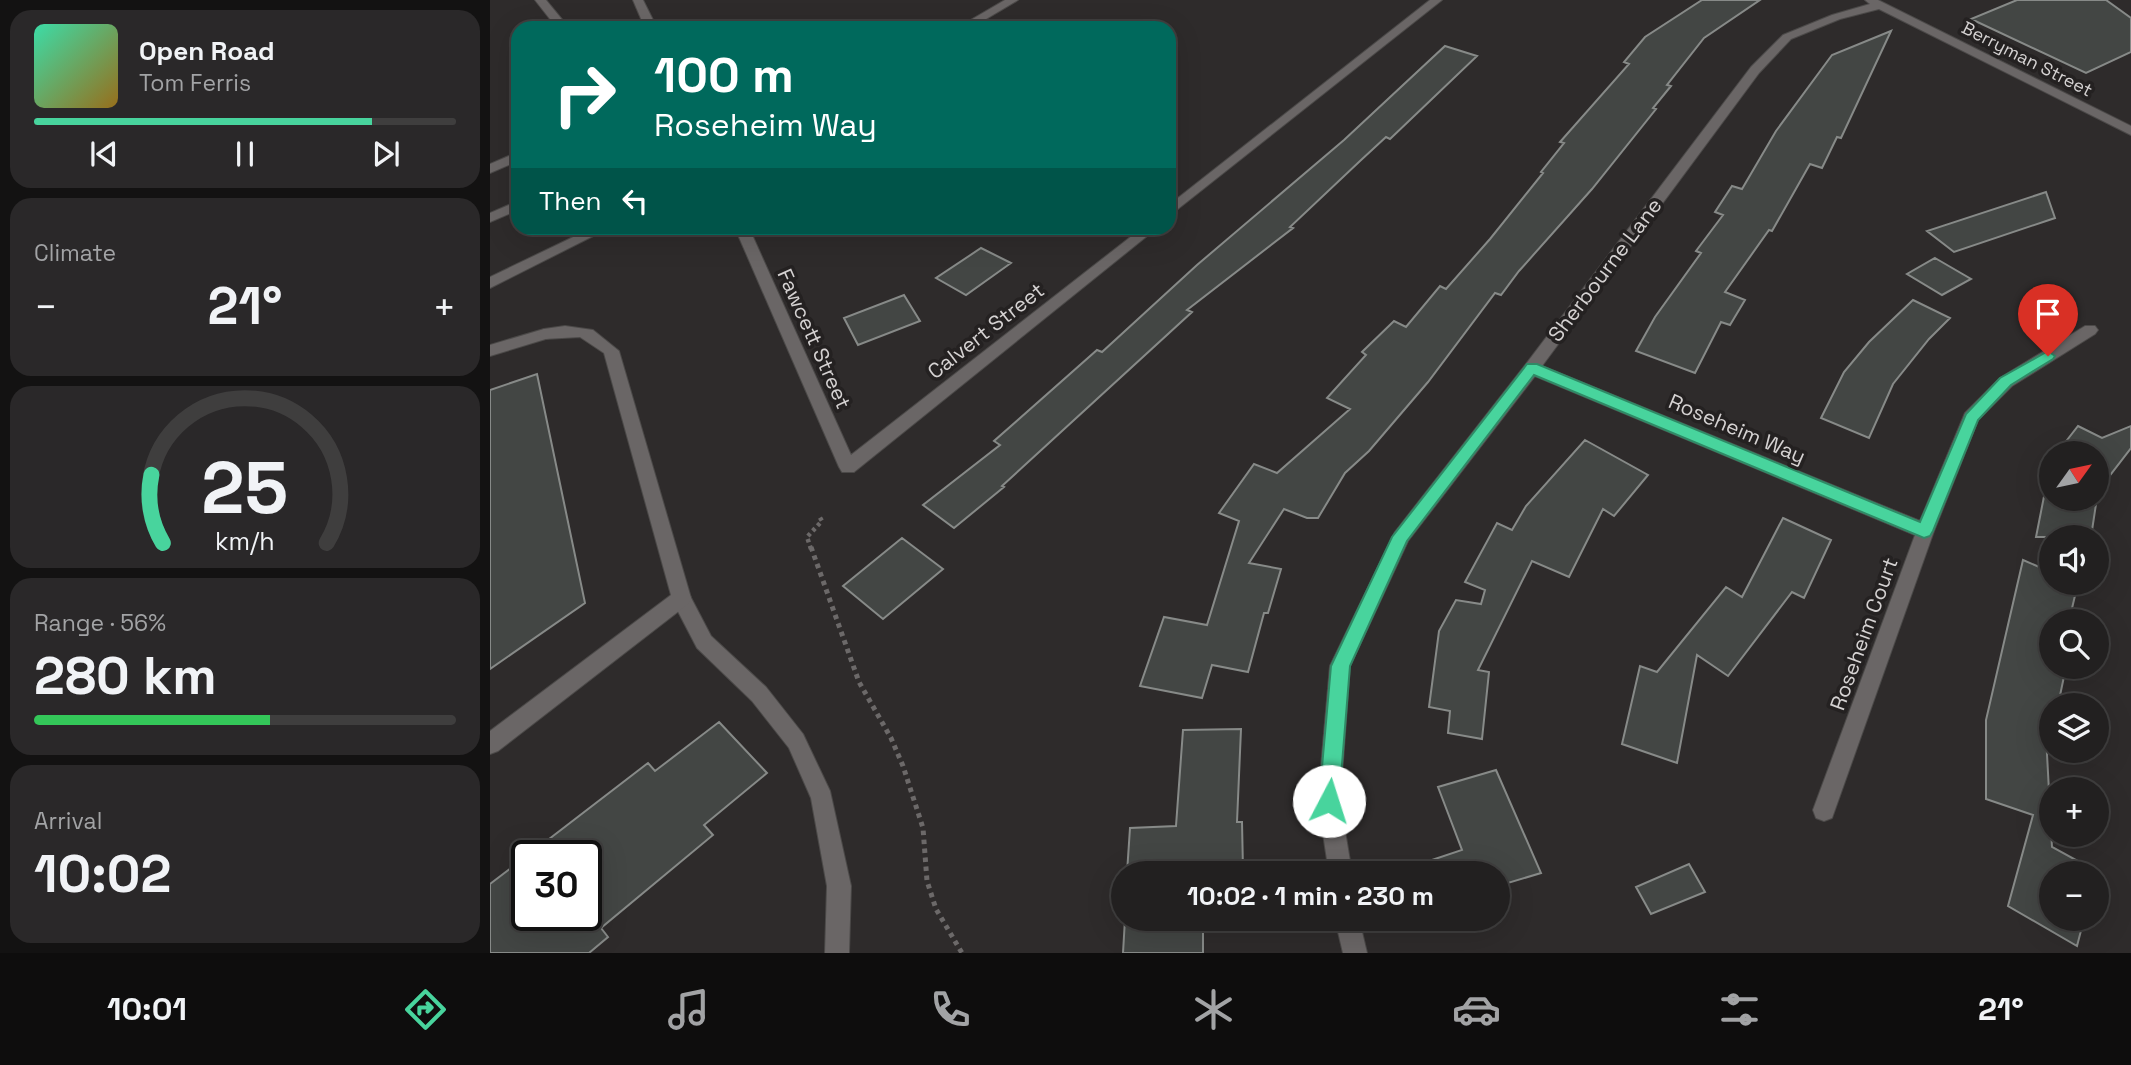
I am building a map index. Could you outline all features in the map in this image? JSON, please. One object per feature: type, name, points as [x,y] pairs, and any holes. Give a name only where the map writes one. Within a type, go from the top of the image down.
[{"type":"street","points":[[540,0],[557,21]]},
{"type":"street","points":[[638,0],[648,21]]},
{"type":"street","points":[[976,21],[1013,0]]},
{"type":"street","points":[[1176,206],[1437,0]]},
{"type":"street","name":"Berryman Street","points":[[1874,2],[2131,131]]},
{"type":"street","name":"Sherbourne Lane","points":[[1338,861],[1329,801],[1340,666],[1401,537],[1532,368],[1755,70],[1787,37],[1874,2]]},
{"type":"street","points":[[490,169],[511,159]]},
{"type":"street","points":[[490,218],[511,208]]},
{"type":"street","points":[[490,283],[588,235]]},
{"type":"street","name":"Fawcett Street","points":[[744,235],[848,467]]},
{"type":"street","name":"Calvert Street","points":[[848,467],[1141,235]]},
{"type":"street","points":[[490,351],[544,334],[572,330],[595,336],[611,351],[681,598],[704,642],[759,694],[796,741],[822,798],[839,886],[837,953]]},
{"type":"street","name":"Roseheim Court","points":[[1824,810],[1924,531],[1971,418],[2006,382],[2090,330]]},
{"type":"street","name":"Roseheim Way","points":[[1532,368],[1924,531]]},
{"type":"street","points":[[490,744],[681,598]]},
{"type":"street","points":[[1350,931],[1355,953]]},
{"type":"path","points":[[819,516],[822,521],[807,537],[856,675],[891,738],[903,766],[923,828],[927,881],[936,909],[961,953]]},
{"type":"building","points":[[1702,0],[1760,0],[1704,38],[1667,85],[1671,86],[1653,108],[1656,109],[1592,189],[1501,295],[1495,293],[1428,382],[1369,451],[1345,473],[1318,518],[1307,518],[1284,509],[1249,563],[1281,569],[1268,613],[1264,613],[1248,672],[1212,665],[1202,698],[1140,686],[1164,617],[1207,625],[1239,521],[1219,513],[1254,464],[1277,473],[1350,409],[1327,398],[1366,355],[1362,352],[1394,321],[1406,327],[1440,286],[1446,289],[1543,173],[1541,172],[1564,143],[1560,142],[1629,64],[1624,62],[1645,37]]},
{"type":"building","points":[[2017,0],[2106,0],[2131,18],[2131,52],[2086,73],[1971,19]]},
{"type":"building","points":[[1891,31],[1841,138],[1837,137],[1822,168],[1810,164],[1772,231],[1769,230],[1725,292],[1745,300],[1730,325],[1721,322],[1695,373],[1636,351],[1655,317],[1701,253],[1696,251],[1723,215],[1715,212],[1732,186],[1742,189],[1776,131],[1832,55]]},
{"type":"building","points":[[1445,46],[1477,56],[1390,139],[1386,137],[1360,161],[1290,227],[1293,228],[1187,310],[1192,312],[1002,486],[1004,487],[954,528],[923,505],[1000,445],[994,441],[1097,350],[1102,352],[1197,265],[1344,140]]},
{"type":"building","points":[[2046,192],[2055,218],[1954,252],[1927,231]]},
{"type":"building","points":[[981,248],[1011,263],[966,295],[936,278]]},
{"type":"building","points":[[1935,258],[1971,279],[1942,295],[1907,274]]},
{"type":"building","points":[[904,295],[920,321],[858,345],[844,318]]},
{"type":"building","points":[[1913,300],[1950,318],[1929,339],[1893,384],[1869,438],[1821,418],[1844,372],[1869,342]]},
{"type":"building","points":[[537,374],[585,603],[490,669],[490,390]]},
{"type":"building","points":[[2078,426],[2102,438],[2131,426],[2131,448],[2109,477],[2109,441],[2066,441]]},
{"type":"building","points":[[1585,440],[1648,475],[1614,516],[1603,509],[1569,577],[1532,561],[1478,670],[1489,672],[1482,739],[1448,733],[1450,711],[1429,707],[1439,631],[1456,600],[1481,604],[1485,590],[1465,582],[1497,523],[1512,530],[1526,506]]},
{"type":"building","points":[[2041,511],[2095,511],[2093,525],[2039,525],[2039,537],[2036,537]]},
{"type":"building","points":[[1783,518],[1831,540],[1804,598],[1792,592],[1728,676],[1697,655],[1677,763],[1622,744],[1640,666],[1657,672],[1726,587],[1742,597]]},
{"type":"building","points":[[902,538],[943,569],[883,619],[843,586]]},
{"type":"building","points":[[2023,560],[2039,567],[2039,595],[2075,595],[2072,609],[2039,609],[2039,679],[2063,679],[2061,693],[2039,693],[2039,763],[2047,763],[2048,777],[2039,777],[2039,847],[2052,847],[2078,861],[2039,861],[2039,924],[2008,906],[2033,815],[1986,799],[1986,720]]},
{"type":"building","points":[[719,722],[767,773],[704,825],[713,835],[602,927],[602,840],[547,840],[648,763],[655,771]]},
{"type":"building","points":[[1241,729],[1237,822],[1242,822],[1243,861],[1128,861],[1130,828],[1176,826],[1183,730]]},
{"type":"building","points":[[1496,770],[1541,873],[1510,882],[1510,861],[1429,861],[1462,850],[1438,787]]},
{"type":"building","points":[[1689,864],[1705,892],[1651,914],[1636,887]]},
{"type":"building","points":[[511,868],[511,931],[602,929],[608,937],[589,953],[490,953],[490,884]]},
{"type":"building","points":[[1124,931],[1203,931],[1203,953],[1123,953]]},
{"type":"building","points":[[2051,931],[2081,931],[2077,946]]},
{"type":"route","points":[[1329,801],[1340,666],[1401,537],[1532,368],[1924,531],[1971,418],[2006,382],[2048,356]]}]
